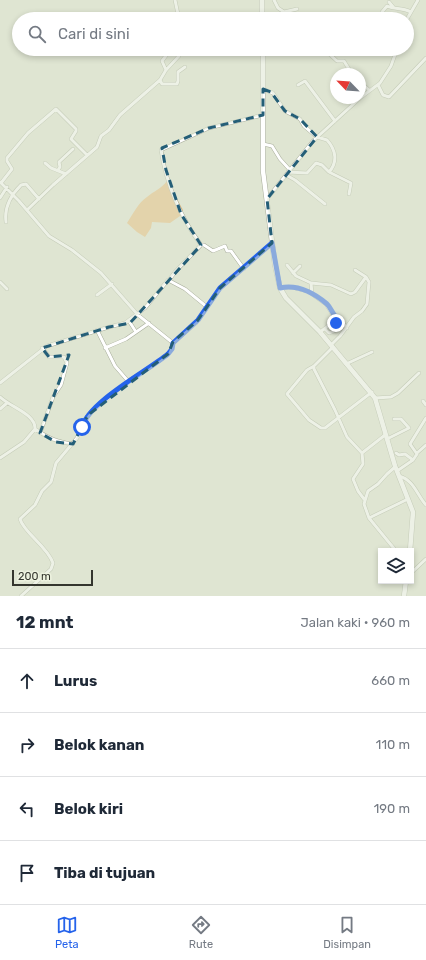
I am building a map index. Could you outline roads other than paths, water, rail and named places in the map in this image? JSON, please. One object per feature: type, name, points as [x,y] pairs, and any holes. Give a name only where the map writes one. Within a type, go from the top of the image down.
[{"type":"main road","points":[[262,0],[262,12]]},
{"type":"main road","points":[[262,56],[264,170],[272,243],[280,288],[287,300],[323,331],[346,364],[372,392],[397,472],[414,515],[410,548]]},
{"type":"main road","points":[[404,596],[406,584]]},
{"type":"street","points":[[175,0],[178,12]]},
{"type":"street","points":[[274,0],[278,8],[284,12],[298,9]]},
{"type":"street","points":[[382,12],[387,6],[403,8],[411,12],[418,0]]},
{"type":"street","points":[[389,2],[394,8]]},
{"type":"street","points":[[166,56],[162,62],[166,70]]},
{"type":"street","points":[[27,210],[98,145],[101,136],[109,130],[120,116],[160,80],[166,70],[179,56]]},
{"type":"street","points":[[332,56],[337,61],[344,61],[348,68]]},
{"type":"street","points":[[366,93],[378,85],[391,66],[395,56]]},
{"type":"street","points":[[378,85],[383,95],[389,97],[426,58]]},
{"type":"street","points":[[160,80],[162,84],[177,84],[178,72],[185,67]]},
{"type":"street","points":[[298,85],[305,81],[335,121]]},
{"type":"street","points":[[366,87],[369,90]]},
{"type":"street","points":[[263,89],[273,93],[285,111],[300,119],[303,125],[317,137],[326,139],[330,144],[336,159],[335,164],[329,172]]},
{"type":"street","points":[[267,199],[317,137],[353,104]]},
{"type":"street","points":[[87,155],[71,139],[76,131],[76,128],[56,109],[28,133],[7,158],[7,161],[13,168],[0,182],[13,194],[49,236],[81,257],[112,284],[138,315],[173,343]]},
{"type":"street","points":[[244,269],[235,255],[231,251],[228,252],[225,246],[213,251],[204,245],[201,245],[190,231],[181,214],[161,150],[209,128],[262,115]]},
{"type":"street","points":[[263,144],[272,146],[288,172],[325,204]]},
{"type":"street","points":[[58,170],[60,167],[59,162],[73,149]]},
{"type":"street","points":[[45,163],[50,168],[66,174]]},
{"type":"street","points":[[288,172],[307,173],[316,163],[322,165],[329,172],[351,183],[349,194]]},
{"type":"street","points":[[6,222],[6,210],[13,194],[21,184],[25,184],[39,199]]},
{"type":"street","points":[[0,198],[7,188]]},
{"type":"street","points":[[21,596],[51,569],[53,563],[45,549],[23,525],[20,519],[35,505],[42,491],[51,482],[57,460],[73,444],[80,434],[88,415],[128,381],[163,358],[172,349],[173,343],[194,326],[220,288],[244,269],[272,243]]},
{"type":"street","points":[[0,383],[42,348],[97,330],[121,325],[138,315],[175,272],[201,245]]},
{"type":"street","points":[[287,265],[292,273],[311,283],[331,285],[351,294],[355,292],[366,278]]},
{"type":"street","points":[[292,273],[300,266]]},
{"type":"street","points":[[355,270],[366,278],[369,283],[366,307],[354,317],[332,346],[314,366],[307,370],[287,394],[309,420],[321,428],[325,428],[372,392]]},
{"type":"street","points":[[169,280],[188,291],[207,307]]},
{"type":"street","points":[[0,282],[7,289]]},
{"type":"street","points":[[311,283],[311,292]]},
{"type":"street","points":[[97,295],[112,284]]},
{"type":"street","points":[[280,288],[292,287],[311,292],[329,306],[331,312],[336,317],[334,331],[329,333],[323,331]]},
{"type":"street","points":[[336,320],[341,321],[347,328]]},
{"type":"street","points":[[323,331],[336,320]]},
{"type":"street","points":[[129,321],[136,332]]},
{"type":"street","points":[[105,348],[126,339],[149,323]]},
{"type":"street","points":[[97,330],[115,366],[128,381]]},
{"type":"street","points":[[40,433],[53,397],[61,385],[67,363],[64,357],[49,356],[42,348]]},
{"type":"street","points":[[346,364],[372,352]]},
{"type":"street","points":[[314,366],[314,371],[339,418],[347,437],[362,453],[363,464],[354,479],[358,491],[364,499]]},
{"type":"street","points":[[375,398],[391,397],[400,393],[419,373]]},
{"type":"street","points":[[0,396],[7,403],[35,422],[35,429],[24,442],[0,458]]},
{"type":"street","points":[[423,402],[426,405]]},
{"type":"street","points":[[0,409],[7,403]]},
{"type":"street","points":[[417,453],[410,444],[426,418]]},
{"type":"street","points":[[362,453],[386,437],[408,428],[402,420],[394,419]]},
{"type":"street","points":[[35,429],[56,442],[73,444]]},
{"type":"street","points":[[394,548],[369,518],[364,508],[364,499],[368,491],[378,484],[387,474],[397,472],[413,460],[417,453],[426,445]]},
{"type":"street","points":[[396,453],[399,455],[405,454],[413,460]]},
{"type":"street","points":[[397,472],[414,486],[426,505]]},
{"type":"street","points":[[369,518],[408,499]]},
{"type":"street","points":[[414,570],[426,559]]}]
